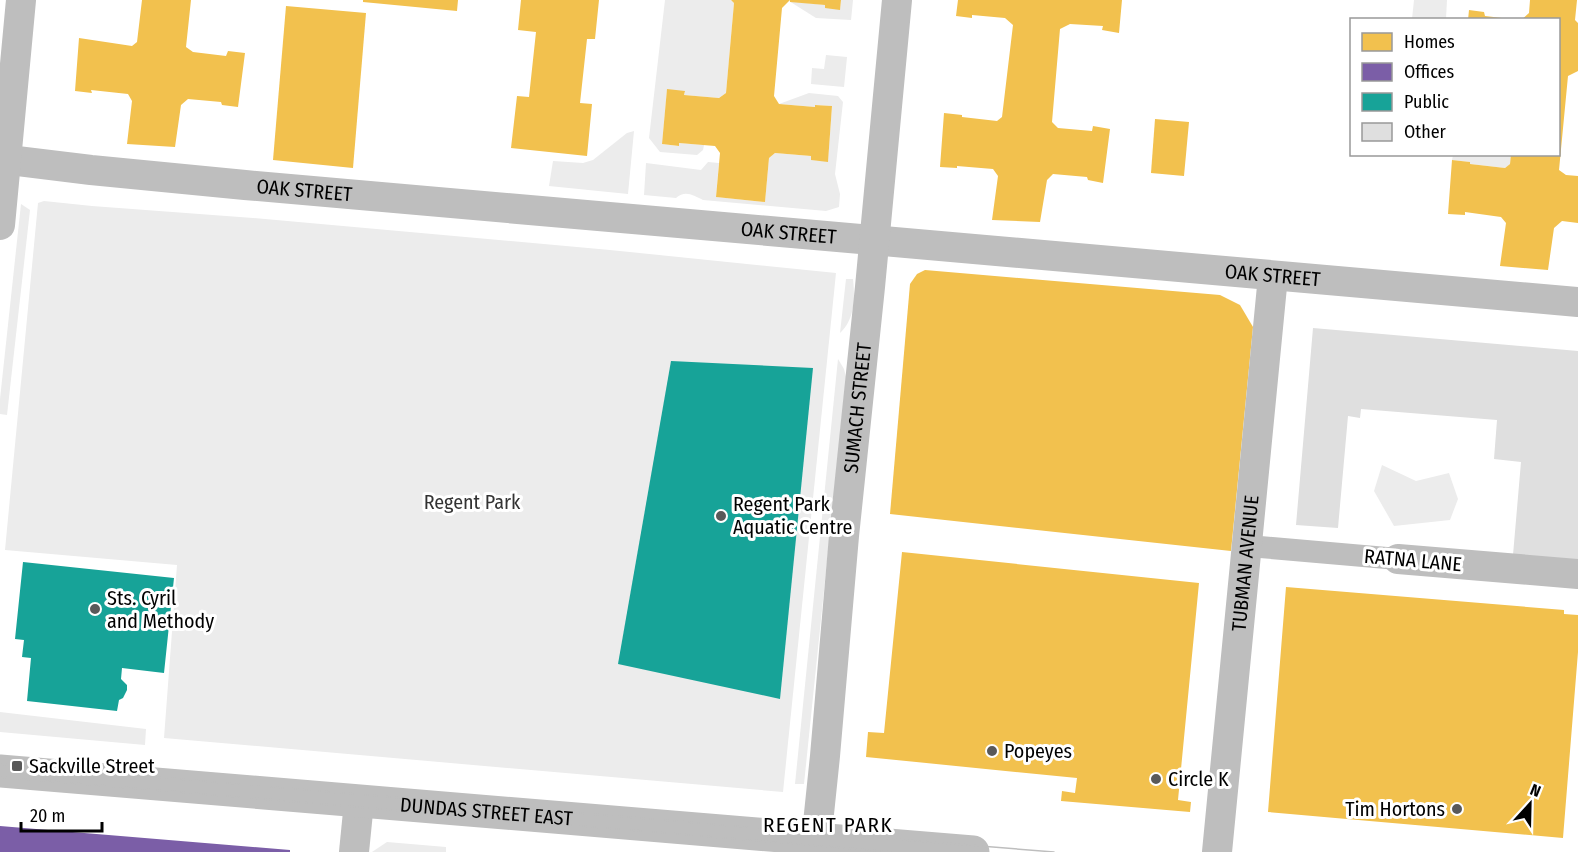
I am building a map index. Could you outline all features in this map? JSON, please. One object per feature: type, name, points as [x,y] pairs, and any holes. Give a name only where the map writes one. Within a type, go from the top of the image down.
[{"type":"street","points":[[0,225],[4,160],[21,0]]},
{"type":"street","name":"SUMACH STREET","points":[[815,846],[897,0]]},
{"type":"street","name":"OAK STREET","points":[[4,160],[197,180],[1578,302]]},
{"type":"street","name":"TUBMAN AVENUE","points":[[1217,852],[1273,276]]},
{"type":"street","name":"RATNA LANE","points":[[1248,546],[1578,574]]},
{"type":"street","name":"DUNDAS STREET EAST","points":[[0,771],[359,802],[815,846],[973,852]]},
{"type":"street","points":[[354,852],[359,802]]},
{"type":"green space","points":[[665,0],[731,0],[734,3],[726,93],[719,98],[684,95],[685,92],[667,90],[662,144],[704,145],[703,150],[697,155],[660,152],[649,138]]},
{"type":"green space","points":[[841,0],[853,0],[851,20],[816,18],[789,1],[840,9]]},
{"type":"green space","points":[[1414,0],[1447,0],[1446,18],[1412,18]]},
{"type":"green space","points":[[826,55],[847,57],[844,87],[811,84],[812,68],[824,69]]},
{"type":"green space","points":[[809,93],[838,96],[843,102],[835,174],[840,194],[839,207],[826,211],[703,200],[686,194],[676,198],[644,195],[646,163],[701,170],[708,162],[719,163],[716,197],[765,202],[769,158],[775,153],[811,156],[811,160],[828,161],[832,106],[779,104]]},
{"type":"green space","points":[[634,131],[628,194],[549,186],[553,161],[583,163],[593,160],[627,133]]},
{"type":"green space","points":[[1453,156],[1511,156],[1510,164],[1505,168],[1452,160]]},
{"type":"green space","name":"Regent Park","points":[[44,201],[610,250],[836,273],[783,792],[164,738],[177,565],[5,550],[38,203]]},
{"type":"green space","points":[[21,204],[30,210],[7,415],[0,414],[0,399]]},
{"type":"green space","points":[[846,279],[853,279],[854,301],[849,321],[840,333]]},
{"type":"green space","points":[[838,359],[846,377],[804,784],[795,784]]},
{"type":"green space","points":[[1382,465],[1416,481],[1449,473],[1458,499],[1450,520],[1394,526],[1374,491]]},
{"type":"green space","points":[[0,712],[146,729],[145,745],[0,732]]},
{"type":"green space","points":[[387,842],[446,847],[446,852],[372,852]]},
{"type":"building: Homes","points":[[142,0],[191,0],[186,47],[193,52],[226,56],[228,51],[245,53],[238,107],[222,105],[221,102],[188,99],[181,105],[175,147],[127,144],[132,101],[128,94],[91,90],[92,93],[75,91],[79,38],[132,46],[137,42]]},
{"type":"building: Homes","points":[[363,0],[458,0],[457,11],[363,2]]},
{"type":"building: Homes","points":[[521,0],[599,0],[595,39],[587,39],[580,103],[592,104],[587,156],[511,148],[517,96],[529,97],[536,32],[518,30]]},
{"type":"building: Homes","points":[[731,0],[790,0],[782,8],[774,96],[779,104],[832,106],[828,162],[811,160],[811,156],[775,153],[769,158],[765,202],[716,197],[720,153],[715,146],[662,144],[667,89],[685,91],[684,95],[719,98],[726,93],[734,3]]},
{"type":"building: Homes","points":[[790,0],[841,0],[840,10],[825,8],[825,5],[790,2]]},
{"type":"building: Homes","points":[[958,0],[1122,0],[1119,33],[1102,30],[1103,26],[1070,24],[1060,29],[1052,122],[1058,128],[1092,131],[1093,126],[1110,129],[1103,183],[1088,180],[1087,177],[1053,174],[1047,180],[1040,222],[992,220],[998,176],[993,169],[940,167],[944,113],[997,121],[1002,117],[1013,25],[1005,18],[956,16]]},
{"type":"building: Homes","points":[[1530,0],[1577,0],[1575,20],[1578,23],[1578,71],[1568,76],[1559,170],[1566,175],[1578,176],[1578,223],[1562,221],[1554,228],[1548,270],[1500,266],[1506,223],[1501,217],[1465,212],[1465,215],[1448,214],[1452,160],[1505,168],[1510,164],[1511,156],[1560,156],[1560,18],[1523,18],[1529,13]]},
{"type":"building: Homes","points":[[286,6],[366,13],[353,168],[273,160]]},
{"type":"building: Homes","points":[[1469,10],[1484,12],[1485,16],[1502,18],[1468,18]]},
{"type":"building: Homes","points":[[1155,119],[1189,122],[1184,176],[1151,173]]},
{"type":"building: Homes","points":[[925,270],[1220,295],[1240,305],[1253,327],[1231,551],[890,514],[910,284],[917,274]]},
{"type":"building: Homes","points":[[902,552],[1199,583],[1178,800],[1191,802],[1190,812],[1061,801],[1062,791],[1075,793],[1077,778],[866,757],[868,732],[884,733]]},
{"type":"building: Homes","points":[[1286,587],[1564,610],[1564,614],[1578,615],[1578,652],[1563,838],[1268,812]]},
{"type":"building: Offices","points":[[0,826],[290,850],[290,852],[0,852]]},
{"type":"building: Public","name":"Regent Park Aquatic Centre","points":[[671,361],[813,368],[780,699],[618,664]]},
{"type":"building: Public","name":"Sts. Cyril and Methody","points":[[23,562],[174,578],[164,673],[122,668],[121,679],[127,685],[127,690],[123,698],[119,700],[117,711],[27,701],[31,658],[22,657],[24,640],[15,639]]},
{"type":"building: Other","points":[[1313,328],[1578,351],[1578,561],[1513,555],[1521,462],[1494,459],[1497,420],[1361,409],[1360,418],[1348,416],[1338,528],[1296,525]]},
{"type":"tram line","points":[[0,764],[1054,852]]},
{"type":"tram line","points":[[0,777],[892,852]]},
{"type":"place","name":"Regent Park Aquatic Centre","points":[[721,516]]},
{"type":"place","name":"Sts. Cyril and Methody","points":[[95,609]]},
{"type":"place","name":"Popeyes","points":[[992,751]]},
{"type":"place","name":"Sackville Street","points":[[17,766]]},
{"type":"place","name":"Circle K","points":[[1156,779]]},
{"type":"place","name":"Tim Hortons","points":[[1457,809]]},
{"type":"district","name":"REGENT PARK","points":[[828,825]]}]
